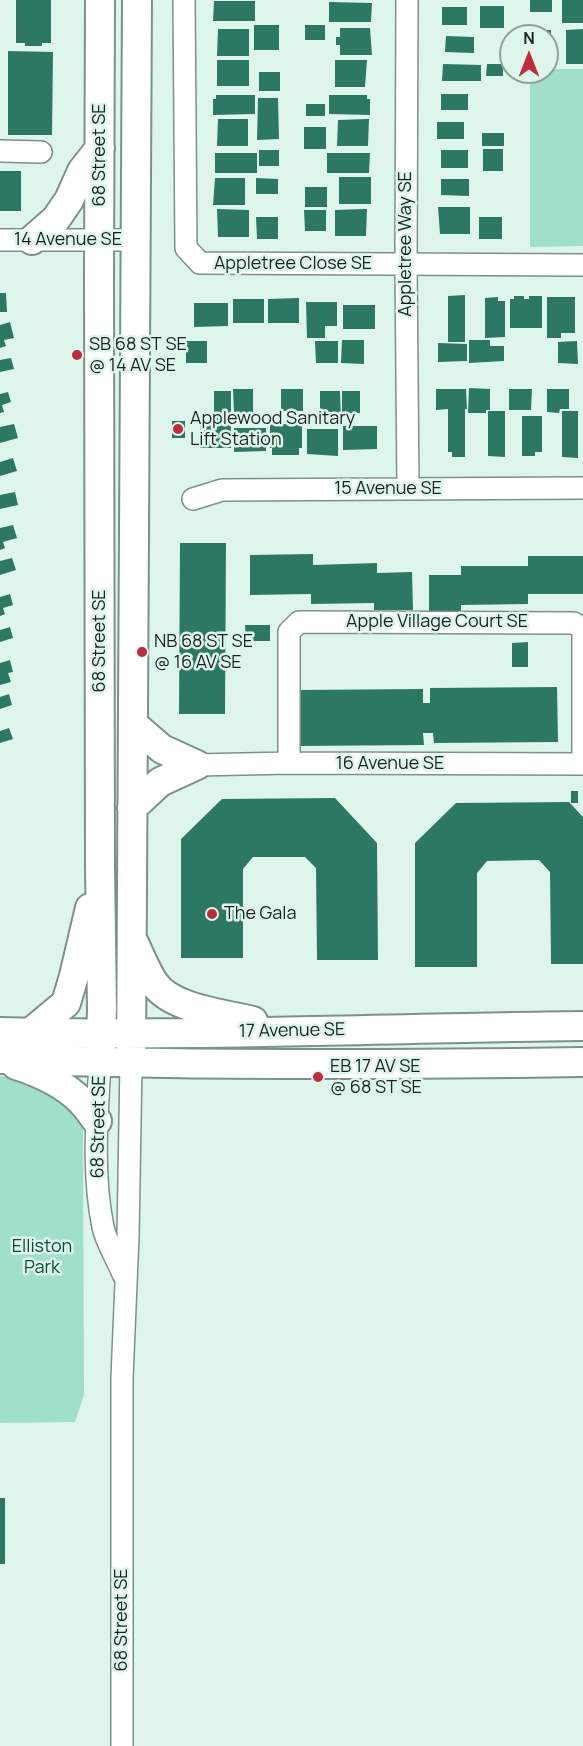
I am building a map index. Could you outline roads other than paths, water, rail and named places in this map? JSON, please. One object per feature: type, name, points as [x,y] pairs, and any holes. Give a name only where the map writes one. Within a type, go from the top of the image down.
[{"type":"main road","name":"68 Street SE","points":[[100,0],[102,1010],[100,1063]]},
{"type":"main road","name":"68 Street SE","points":[[131,1064],[137,0]]},
{"type":"main road","points":[[32,240],[56,219],[69,200],[82,171],[100,148]]},
{"type":"main road","points":[[133,724],[162,749],[196,765]]},
{"type":"main road","points":[[132,808],[160,782],[196,765]]},
{"type":"main road","points":[[30,1033],[66,1003],[100,865]]},
{"type":"main road","points":[[131,937],[155,984],[166,995],[186,1005],[296,1032]]},
{"type":"main road","name":"17 Avenue SE","points":[[0,1032],[101,1034],[296,1032],[583,1026]]},
{"type":"main road","points":[[0,1060],[27,1068],[58,1084],[83,1102],[97,1121]]},
{"type":"main road","name":"17 Avenue SE","points":[[0,1060],[131,1064],[412,1065],[583,1062]]},
{"type":"street","name":"Appletree Close SE","points":[[184,0],[186,248],[200,263],[583,265]]},
{"type":"street","name":"Appletree Way SE","points":[[406,0],[408,488]]},
{"type":"street","points":[[0,151],[41,152]]},
{"type":"street","name":"14 Avenue SE","points":[[0,240],[137,240]]},
{"type":"street","name":"15 Avenue SE","points":[[193,499],[222,490],[583,488]]},
{"type":"street","name":"Apple Village Court SE","points":[[289,763],[289,632],[298,622],[310,622],[574,623],[583,630],[583,764]]},
{"type":"street","name":"16 Avenue SE","points":[[196,765],[583,764]]},
{"type":"street","name":"68 Street SE","points":[[100,1063],[97,1121],[98,1186],[104,1229],[125,1277]]},
{"type":"street","name":"68 Street SE","points":[[122,1746],[122,1378],[128,1236],[131,1064]]},
{"type":"place","name":"SB 68 ST SE @ 14 AV SE","points":[[77,355]]},
{"type":"place","name":"Applewood Sanitary Lift Station","points":[[178,429]]},
{"type":"place","name":"NB 68 ST SE @ 16 AV SE","points":[[142,652]]},
{"type":"place","name":"The Gala","points":[[212,914]]},
{"type":"place","name":"EB 17 AV SE @ 68 ST SE","points":[[318,1077]]},
{"type":"park label","name":"Elliston Park","points":[[42,1257]]}]
